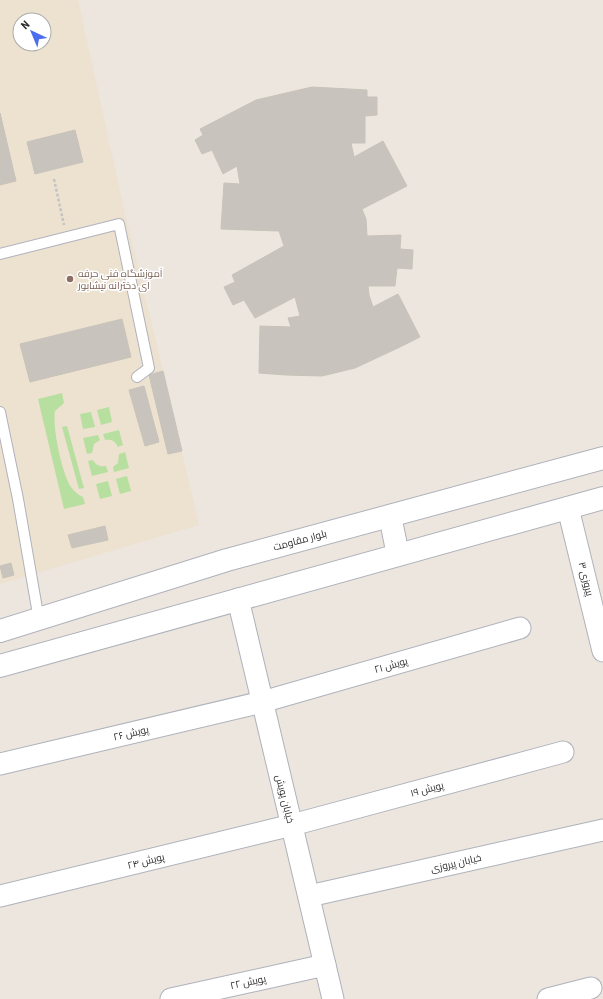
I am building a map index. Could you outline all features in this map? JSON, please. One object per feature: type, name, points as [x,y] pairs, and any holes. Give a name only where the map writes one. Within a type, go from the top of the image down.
[{"type":"street","name":"بلوار مقاومت","points":[[0,631],[227,560],[603,458]]},
{"type":"street","points":[[0,666],[603,498]]},
{"type":"street","name":"پیروزی ۳","points":[[568,508],[603,651]]},
{"type":"street","points":[[390,516],[398,555]]},
{"type":"street","name":"خیابان پویش","points":[[238,599],[333,999]]},
{"type":"street","name":"پویش ۲۱","points":[[262,702],[520,628]]},
{"type":"street","name":"پویش ۲۶","points":[[0,764],[262,702]]},
{"type":"street","name":"پویش ۱۹","points":[[292,825],[563,752]]},
{"type":"street","name":"پویش ۲۴","points":[[0,896],[292,825]]},
{"type":"street","name":"خیابان پیروزی","points":[[309,896],[603,830]]},
{"type":"street","name":"پویش ۲۲","points":[[171,999],[325,965]]},
{"type":"street","points":[[548,999],[591,988]]},
{"type":"lane","points":[[0,254],[119,224],[149,368],[137,377]]},
{"type":"lane","points":[[0,412],[4,457],[18,499],[39,620]]},
{"type":"path","points":[[54,180],[67,237]]},
{"type":"shaded area","name":"آموزشگاه فنی حرفه ای دخترانه نیشابور","points":[[0,0],[78,0],[125,214],[199,525],[0,584]]},
{"type":"green space","points":[[62,393],[64,403],[55,411],[54,418],[58,450],[64,472],[71,487],[83,497],[85,504],[64,509],[38,399]]},
{"type":"green space","points":[[109,407],[112,422],[101,425],[97,410]]},
{"type":"green space","points":[[91,412],[95,427],[83,429],[80,414]]},
{"type":"green space","points":[[67,426],[84,488],[79,489],[62,427]]},
{"type":"green space","points":[[119,430],[123,445],[118,447],[113,441],[105,440],[103,434]]},
{"type":"green space","points":[[98,435],[100,440],[94,444],[92,453],[87,454],[83,438]]},
{"type":"green space","points":[[125,452],[129,468],[114,472],[113,467],[118,463],[119,454]]},
{"type":"green space","points":[[93,460],[98,465],[106,466],[108,472],[92,476],[88,461]]},
{"type":"green space","points":[[127,476],[131,491],[120,494],[116,479]]},
{"type":"green space","points":[[108,481],[112,496],[100,499],[96,484]]},
{"type":"building","points":[[312,87],[367,90],[367,97],[377,97],[377,115],[365,116],[365,143],[351,143],[354,157],[383,141],[407,186],[362,209],[366,219],[367,236],[401,235],[400,249],[413,250],[412,269],[397,268],[395,286],[368,286],[369,295],[373,307],[398,294],[420,337],[355,368],[322,376],[259,373],[260,326],[291,327],[288,318],[300,316],[295,297],[255,318],[244,300],[233,305],[224,287],[235,282],[232,275],[284,246],[279,231],[221,229],[224,183],[240,184],[237,166],[223,174],[212,150],[202,154],[195,140],[203,135],[200,129],[256,100]]},
{"type":"building","points":[[0,113],[16,181],[0,185]]},
{"type":"building","points":[[75,130],[83,162],[35,174],[27,142]]},
{"type":"building","points":[[122,319],[131,357],[30,382],[20,344]]},
{"type":"building","points":[[163,371],[182,451],[168,454],[149,375]]},
{"type":"building","points":[[144,386],[159,442],[145,446],[129,390]]},
{"type":"building","points":[[105,526],[108,540],[72,548],[68,535]]},
{"type":"building","points":[[11,563],[14,575],[3,578],[0,566]]},
{"type":"place","name":"آموزشگاه فنی حرفه ای دخترانه نیشابور","points":[[70,279]]}]
